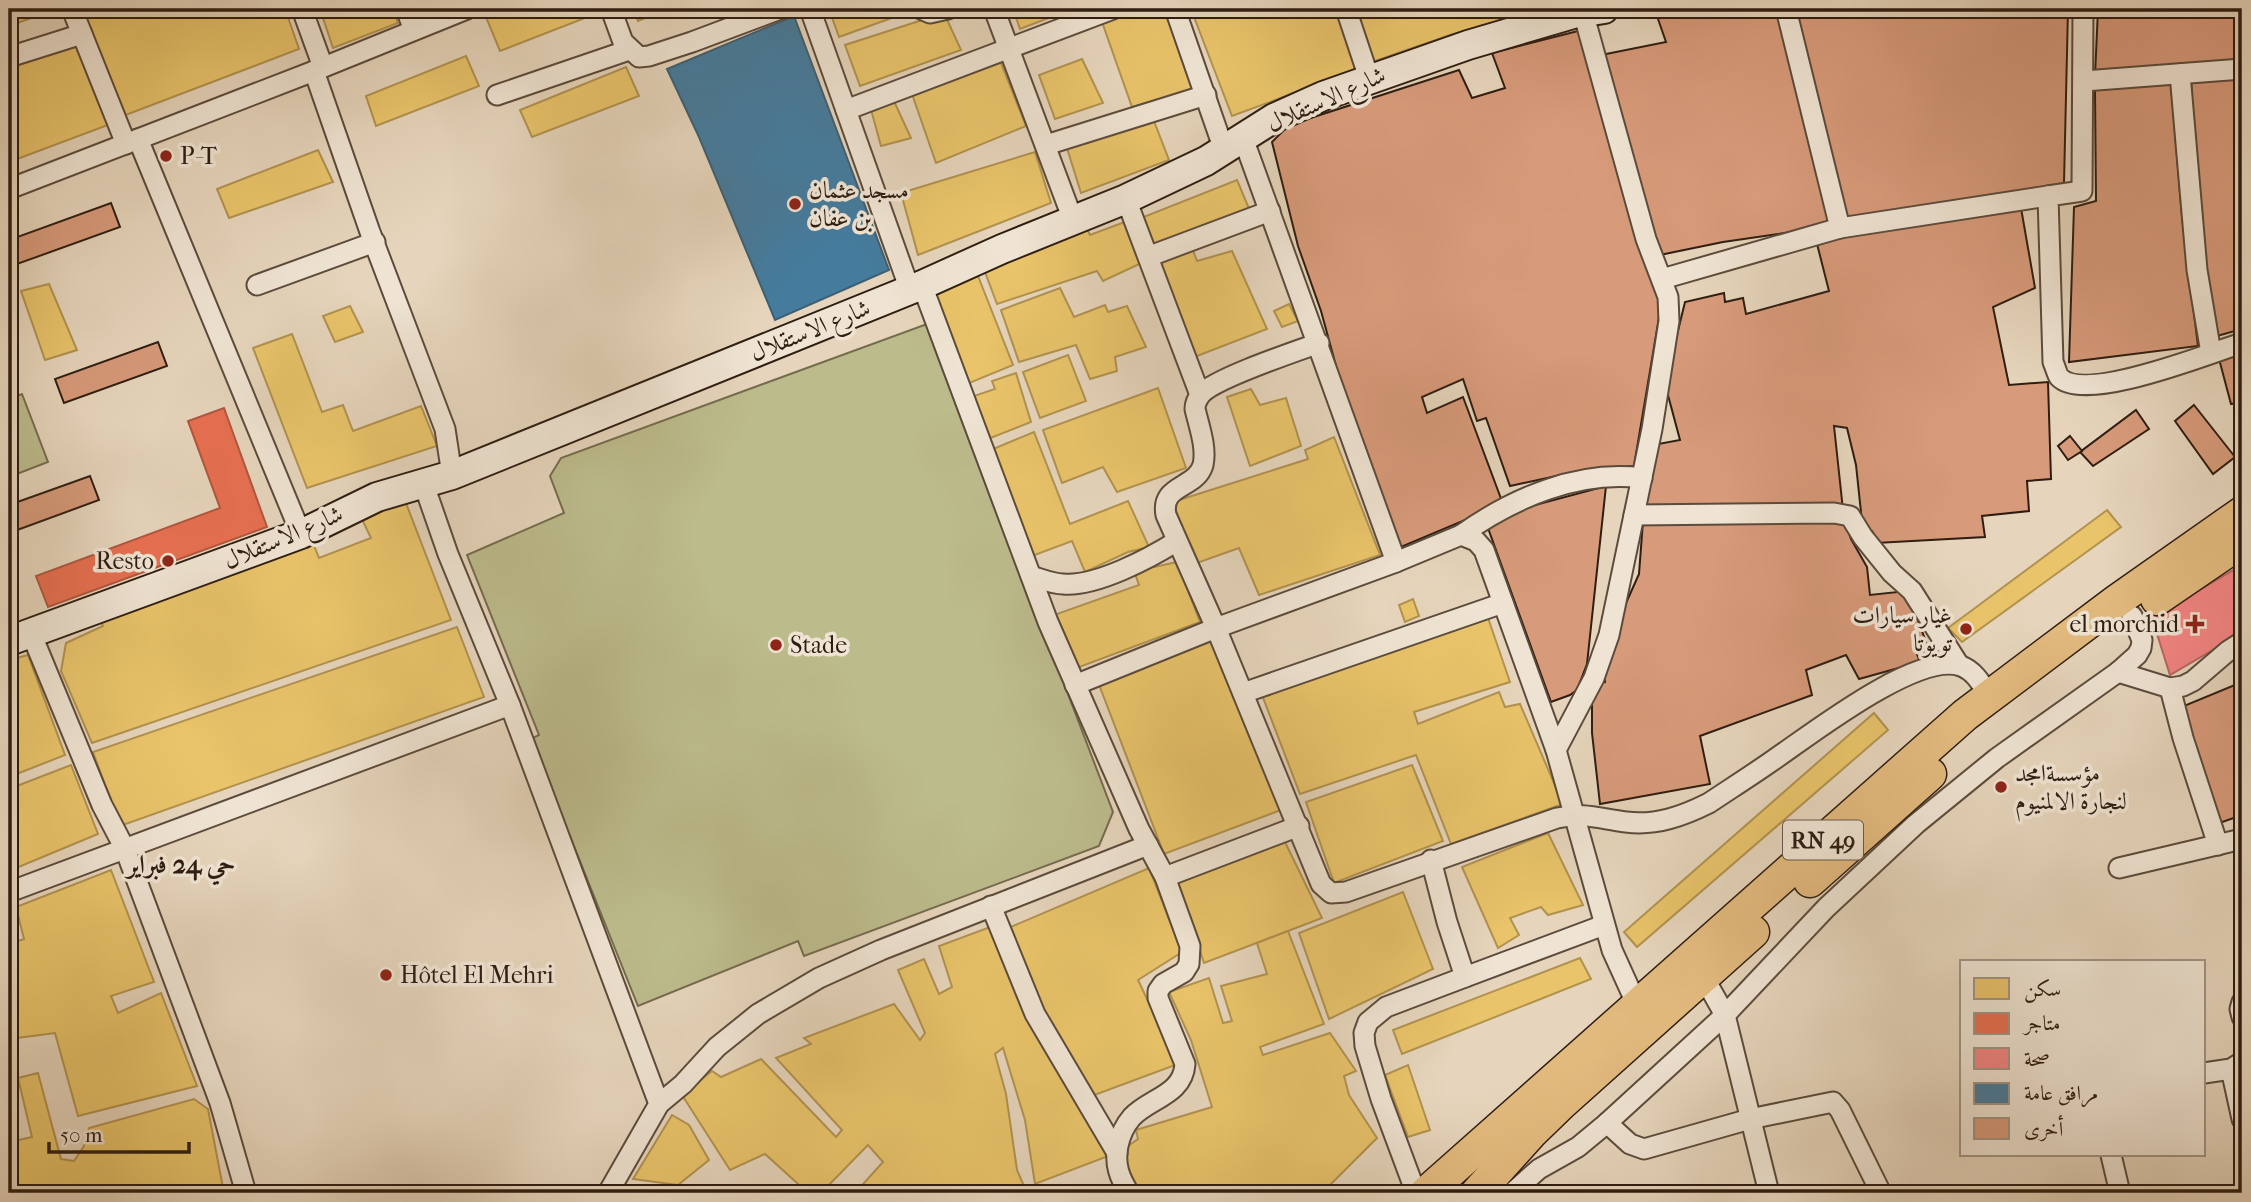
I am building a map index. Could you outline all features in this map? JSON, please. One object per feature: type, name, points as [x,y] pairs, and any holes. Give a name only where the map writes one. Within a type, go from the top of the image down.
[{"type":"main road","name":"RN 49","points":[[1426,1193],[1901,770],[1990,697],[2118,600],[2242,513]]},
{"type":"main road","name":"RN 49","points":[[1477,1193],[1531,1133],[1703,976],[1980,732],[2132,616],[2242,541]]},
{"type":"street","points":[[72,9],[301,534]]},
{"type":"street","points":[[302,9],[318,69],[375,242],[445,429],[452,475]]},
{"type":"street","points":[[406,9],[414,30]]},
{"type":"street","points":[[9,189],[467,9]]},
{"type":"street","points":[[611,9],[623,42],[639,57],[649,57],[779,9]]},
{"type":"street","points":[[810,9],[846,110],[1075,685],[1165,877],[1190,946],[1191,956],[1184,972],[1163,984],[1158,991],[1158,998],[1185,1064],[1184,1070],[1174,1088],[1133,1116],[1124,1129],[1116,1153],[1116,1165],[1129,1193]]},
{"type":"street","points":[[921,9],[930,13],[948,9]]},
{"type":"street","points":[[994,9],[1073,220]]},
{"type":"street","points":[[846,110],[1113,9]]},
{"type":"street","points":[[1175,9],[1206,95],[1270,211],[1396,562]]},
{"type":"street","points":[[1346,9],[1369,78]]},
{"type":"street","points":[[1786,9],[1840,228]]},
{"type":"street","points":[[1662,279],[1840,228],[2082,191],[2084,9]]},
{"type":"street","points":[[1556,751],[1587,692],[1603,653],[1642,478],[1669,321],[1668,297],[1646,239],[1583,11]]},
{"type":"street","name":"شارع الاستقلال","points":[[20,637],[301,534],[377,498],[452,475],[916,288],[1126,199],[1234,144],[1273,118],[1323,96],[1425,58],[1583,11]]},
{"type":"street","points":[[9,57],[82,34]]},
{"type":"street","points":[[497,95],[629,50]]},
{"type":"street","points":[[2084,81],[2242,69]]},
{"type":"street","points":[[2180,74],[2197,270],[2211,353]]},
{"type":"street","points":[[1046,145],[1206,95]]},
{"type":"street","points":[[2048,196],[2053,362],[2059,377],[2074,384],[2095,384],[2137,377],[2242,343]]},
{"type":"street","points":[[1126,199],[1200,395]]},
{"type":"street","points":[[1150,257],[1270,211]]},
{"type":"street","points":[[257,285],[375,242]]},
{"type":"street","points":[[1319,343],[1238,375],[1200,395],[1195,402],[1195,409],[1203,454],[1202,467],[1193,480],[1168,496],[1164,506],[1321,884],[1331,893],[1346,892],[1431,860],[1574,814],[1628,822],[1680,817],[1709,803],[1872,693],[1940,666],[1959,665],[1971,671],[1990,697]]},
{"type":"street","points":[[1075,685],[1216,628],[1396,562],[1461,535],[1506,506],[1578,481],[1611,476],[1642,478]]},
{"type":"street","points":[[424,485],[448,554],[510,705],[659,1104]]},
{"type":"street","points":[[1634,515],[1834,513],[1850,516],[1892,573],[1912,591],[1959,665]]},
{"type":"street","points":[[1461,535],[1476,541],[1484,550],[1556,751],[1604,925],[1622,976],[1637,1005]]},
{"type":"street","points":[[1031,576],[1064,585],[1104,577],[1177,541]]},
{"type":"street","points":[[1243,692],[1503,603]]},
{"type":"street","points":[[1520,1191],[1539,1169],[1578,1147],[1607,1124],[1725,1015],[1826,908],[1916,824],[1997,758],[2118,672],[2137,655],[2142,640],[2132,616]]},
{"type":"street","points":[[20,637],[125,849],[220,1103],[246,1193]]},
{"type":"street","points":[[2118,672],[2170,688],[2183,686],[2242,642]]},
{"type":"street","points":[[2170,688],[2183,738],[2218,845]]},
{"type":"street","points":[[9,892],[510,705]]},
{"type":"street","points":[[1165,877],[1298,826]]},
{"type":"street","points":[[2119,868],[2242,839]]},
{"type":"street","points":[[608,1193],[659,1104],[683,1084],[717,1047],[758,1014],[819,978],[881,950],[1148,845]]},
{"type":"street","points":[[1431,860],[1465,977]]},
{"type":"street","points":[[992,906],[1035,1014],[1116,1153]]},
{"type":"street","points":[[1416,1193],[1364,1046],[1364,1033],[1368,1022],[1386,1007],[1604,925]]},
{"type":"street","points":[[1703,976],[1725,1015],[1769,1193]]},
{"type":"street","points":[[2242,1002],[2242,1017]]},
{"type":"street","points":[[2206,1073],[2237,1066],[2242,1119]]},
{"type":"street","points":[[1607,1124],[1630,1144],[1644,1149],[1750,1119],[1833,1102],[1840,1110],[1881,1193]]},
{"type":"street","points":[[1531,1133],[1558,1158]]},
{"type":"street","points":[[2111,1156],[2120,1193]]},
{"type":"shaded area","name":"Stade","points":[[927,324],[1113,812],[1099,846],[804,956],[798,941],[638,1006],[531,739],[539,735],[467,555],[564,513],[550,476],[561,458]]},
{"type":"shaded area","points":[[22,394],[48,462],[9,477],[9,399]]},
{"type":"building: سكن","points":[[9,9],[34,9],[37,16],[9,26]]},
{"type":"building: سكن","points":[[81,9],[285,9],[299,49],[123,116]]},
{"type":"building: سكن","points":[[320,9],[393,9],[398,23],[333,48]]},
{"type":"building: سكن","points":[[507,9],[603,11],[500,51],[486,17]]},
{"type":"building: سكن","points":[[633,9],[667,9],[638,21]]},
{"type":"building: سكن","points":[[829,9],[914,9],[914,10],[839,37]]},
{"type":"building: سكن","points":[[1013,9],[1072,9],[1020,29]]},
{"type":"building: سكن","points":[[1125,9],[1164,9],[1194,91],[1132,107],[1101,19]]},
{"type":"building: سكن","points":[[1191,9],[1339,9],[1359,69],[1232,116]]},
{"type":"building: سكن","points":[[1353,9],[1539,9],[1450,35],[1372,62]]},
{"type":"building: سكن","points":[[944,13],[961,50],[860,86],[845,45]]},
{"type":"building: سكن","points":[[76,46],[108,125],[9,162],[9,68]]},
{"type":"building: سكن","points":[[466,56],[479,86],[376,126],[366,96]]},
{"type":"building: سكن","points":[[999,58],[1026,126],[936,163],[912,94]]},
{"type":"building: سكن","points":[[1082,59],[1103,103],[1055,119],[1039,75]]},
{"type":"building: سكن","points":[[626,67],[639,96],[532,137],[520,110]]},
{"type":"building: سكن","points":[[893,99],[911,138],[881,146],[870,106]]},
{"type":"building: سكن","points":[[1152,116],[1169,160],[1081,193],[1067,148]]},
{"type":"building: سكن","points":[[318,150],[333,182],[229,218],[217,189]]},
{"type":"building: سكن","points":[[1035,152],[1051,203],[918,255],[901,193]]},
{"type":"building: سكن","points":[[1237,180],[1250,211],[1153,248],[1141,218]]},
{"type":"building: سكن","points":[[1130,220],[1148,260],[1103,281],[1097,271],[997,304],[985,272],[1086,226],[1090,235]]},
{"type":"building: سكن","points":[[1191,245],[1197,261],[1232,251],[1267,329],[1192,358],[1157,260]]},
{"type":"building: سكن","points":[[978,276],[1013,365],[967,384],[936,295]]},
{"type":"building: سكن","points":[[49,284],[77,350],[45,360],[21,291]]},
{"type":"building: سكن","points":[[1060,288],[1074,317],[1105,305],[1108,312],[1127,306],[1146,347],[1115,357],[1117,371],[1090,379],[1076,345],[1019,362],[1001,310]]},
{"type":"building: سكن","points":[[1289,304],[1298,321],[1282,327],[1274,311]]},
{"type":"building: سكن","points":[[350,306],[363,332],[335,342],[323,316]]},
{"type":"building: سكن","points":[[292,334],[322,412],[343,405],[353,431],[421,406],[437,446],[307,488],[253,348]]},
{"type":"building: سكن","points":[[1068,355],[1086,401],[1040,418],[1023,372]]},
{"type":"building: سكن","points":[[1016,373],[1031,422],[988,439],[971,397],[995,389],[992,381]]},
{"type":"building: سكن","points":[[1158,388],[1186,468],[1117,492],[1103,467],[1062,483],[1043,430]]},
{"type":"building: سكن","points":[[1251,389],[1260,405],[1286,398],[1301,446],[1250,466],[1227,397]]},
{"type":"building: سكن","points":[[1034,432],[1070,524],[1128,501],[1149,547],[1128,552],[1085,572],[1072,541],[1032,556],[993,449]]},
{"type":"building: سكن","points":[[1334,437],[1380,555],[1259,595],[1239,548],[1194,564],[1173,502],[1308,459],[1305,450]]},
{"type":"building: سكن","points":[[404,498],[451,620],[92,743],[61,671],[66,643],[103,626],[98,616],[311,538],[319,558],[371,538],[359,513]]},
{"type":"building: سكن","points":[[2107,510],[2121,527],[1962,642],[1948,628]]},
{"type":"building: سكن","points":[[1152,559],[1154,567],[1177,562],[1200,622],[1074,669],[1054,615],[1139,585],[1133,568]]},
{"type":"building: سكن","points":[[1413,599],[1419,616],[1405,622],[1399,605]]},
{"type":"building: سكن","points":[[1487,615],[1510,682],[1414,712],[1418,724],[1499,692],[1505,707],[1520,704],[1563,804],[1451,844],[1416,755],[1300,794],[1262,695]]},
{"type":"building: سكن","points":[[457,627],[484,697],[120,826],[93,752]]},
{"type":"building: سكن","points":[[1210,637],[1281,810],[1164,854],[1098,682]]},
{"type":"building: سكن","points":[[28,655],[65,755],[9,777],[9,660]]},
{"type":"building: سكن","points":[[1874,713],[1888,730],[1637,947],[1624,932]]},
{"type":"building: سكن","points":[[71,765],[98,834],[9,871],[9,789]]},
{"type":"building: سكن","points":[[1412,765],[1443,841],[1334,883],[1306,802]]},
{"type":"building: سكن","points":[[1548,833],[1583,905],[1548,915],[1541,907],[1510,918],[1519,935],[1498,948],[1462,867]]},
{"type":"building: سكن","points":[[1284,840],[1322,918],[1204,963],[1177,879]]},
{"type":"building: سكن","points":[[1149,868],[1182,952],[1138,980],[1178,1064],[1089,1097],[1039,1014],[1006,929]]},
{"type":"building: سكن","points":[[111,870],[154,982],[111,996],[118,1013],[161,993],[197,1086],[78,1116],[55,1033],[9,1039],[9,944],[24,939],[16,907]]},
{"type":"building: سكن","points":[[1403,892],[1433,969],[1329,1019],[1299,933]]},
{"type":"building: سكن","points":[[993,926],[1111,1155],[1035,1184],[1025,1120],[1003,1048],[995,1054],[1006,1094],[1017,1170],[1027,1193],[855,1193],[883,1162],[868,1145],[821,1193],[808,1193],[765,1154],[730,1170],[682,1095],[712,1071],[721,1077],[761,1059],[836,1137],[842,1130],[776,1058],[811,1044],[804,1038],[894,1004],[920,1040],[925,1033],[898,970],[924,959],[939,994],[952,987],[939,946]]},
{"type":"building: سكن","points":[[1288,931],[1324,1024],[1260,1047],[1263,1055],[1330,1033],[1356,1071],[1344,1076],[1349,1095],[1377,1138],[1327,1188],[1327,1193],[1137,1193],[1119,1164],[1125,1148],[1138,1139],[1136,1130],[1212,1107],[1191,1040],[1169,992],[1209,978],[1223,1023],[1232,1021],[1221,986],[1267,974],[1257,943]]},
{"type":"building: سكن","points":[[1580,958],[1591,979],[1402,1054],[1393,1030]]},
{"type":"building: سكن","points":[[1408,1065],[1430,1130],[1408,1137],[1385,1075]]},
{"type":"building: سكن","points":[[38,1073],[61,1159],[74,1161],[84,1146],[89,1128],[194,1099],[208,1109],[224,1193],[9,1193],[9,1137],[10,1142],[32,1137],[18,1078]]},
{"type":"building: سكن","points":[[672,1115],[689,1125],[709,1160],[678,1185],[633,1179]]},
{"type":"building: متاجر","points":[[224,408],[267,527],[48,607],[36,576],[220,508],[188,421]]},
{"type":"building: صحة","points":[[2242,565],[2242,633],[2170,675],[2152,618]]},
{"type":"building: مرافق عامة","name":"مسجد عثمان بن عفان","points":[[794,16],[889,270],[775,320],[699,137],[667,69]]},
{"type":"building: أخرى","points":[[1695,9],[1775,9],[1778,12],[1833,226],[1723,242],[1655,256],[1601,55],[1666,42],[1657,16]]},
{"type":"building: أخرى","points":[[1794,9],[2068,9],[2064,183],[1937,208],[1844,221]]},
{"type":"building: أخرى","points":[[2098,9],[2242,9],[2242,63],[2095,76]]},
{"type":"building: أخرى","points":[[1582,30],[1662,300],[1634,466],[1584,470],[1510,486],[1486,418],[1477,421],[1463,379],[1422,397],[1427,413],[1463,397],[1503,504],[1401,547],[1380,498],[1341,384],[1321,311],[1298,246],[1272,142],[1289,125],[1459,70],[1472,98],[1505,88],[1492,53]]},
{"type":"building: أخرى","points":[[2242,78],[2242,329],[2217,336],[2206,272],[2198,196],[2191,82]]},
{"type":"building: أخرى","points":[[2171,83],[2182,217],[2198,346],[2069,362],[2074,207],[2096,201],[2095,90]]},
{"type":"building: أخرى","points":[[111,203],[120,227],[17,264],[9,240]]},
{"type":"building: أخرى","points":[[2021,208],[2035,288],[1993,307],[2009,385],[2048,382],[2051,479],[2027,481],[2029,511],[1982,516],[1985,537],[1876,543],[1872,531],[1863,531],[1856,465],[1847,428],[1834,426],[1843,510],[1644,510],[1658,444],[1680,440],[1665,384],[1685,302],[1724,293],[1725,302],[1743,298],[1746,314],[1829,291],[1816,240]]},
{"type":"building: أخرى","points":[[158,342],[167,366],[64,403],[55,379]]},
{"type":"building: أخرى","points":[[2242,349],[2242,402],[2231,404],[2218,355]]},
{"type":"building: أخرى","points":[[2194,405],[2235,457],[2213,474],[2175,421]]},
{"type":"building: أخرى","points":[[2136,410],[2149,429],[2093,466],[2080,452]]},
{"type":"building: أخرى","points":[[2070,436],[2082,451],[2068,460],[2058,446]]},
{"type":"building: أخرى","points":[[90,476],[99,500],[9,533],[9,505]]},
{"type":"building: أخرى","points":[[1606,486],[1587,664],[1577,690],[1551,702],[1488,528],[1505,513]]},
{"type":"building: أخرى","points":[[1843,516],[1851,539],[1867,567],[1870,595],[1907,591],[1929,650],[1917,654],[1920,662],[1859,679],[1846,655],[1806,670],[1812,695],[1700,736],[1710,784],[1600,804],[1592,733],[1592,683],[1605,682],[1603,662],[1639,574],[1643,521]]},
{"type":"building: أخرى","points":[[2242,682],[2242,815],[2214,825],[2179,708]]},
{"type":"place","name":"P-T","points":[[166,156]]},
{"type":"place","name":"مسجد عثمان بن عفان","points":[[795,204]]},
{"type":"place","name":"Resto","points":[[168,561]]},
{"type":"place","name":"el morchid","points":[[2195,624]]},
{"type":"place","name":"غيار سيارات تويوتا","points":[[1966,629]]},
{"type":"place","name":"Stade","points":[[776,645]]},
{"type":"place","name":"مؤسسةامجد لنجارة الالمنيوم","points":[[2001,787]]},
{"type":"place","name":"Hôtel El Mehri","points":[[386,975]]},
{"type":"district","name":"حي 24 فبراير","points":[[181,864]]}]
